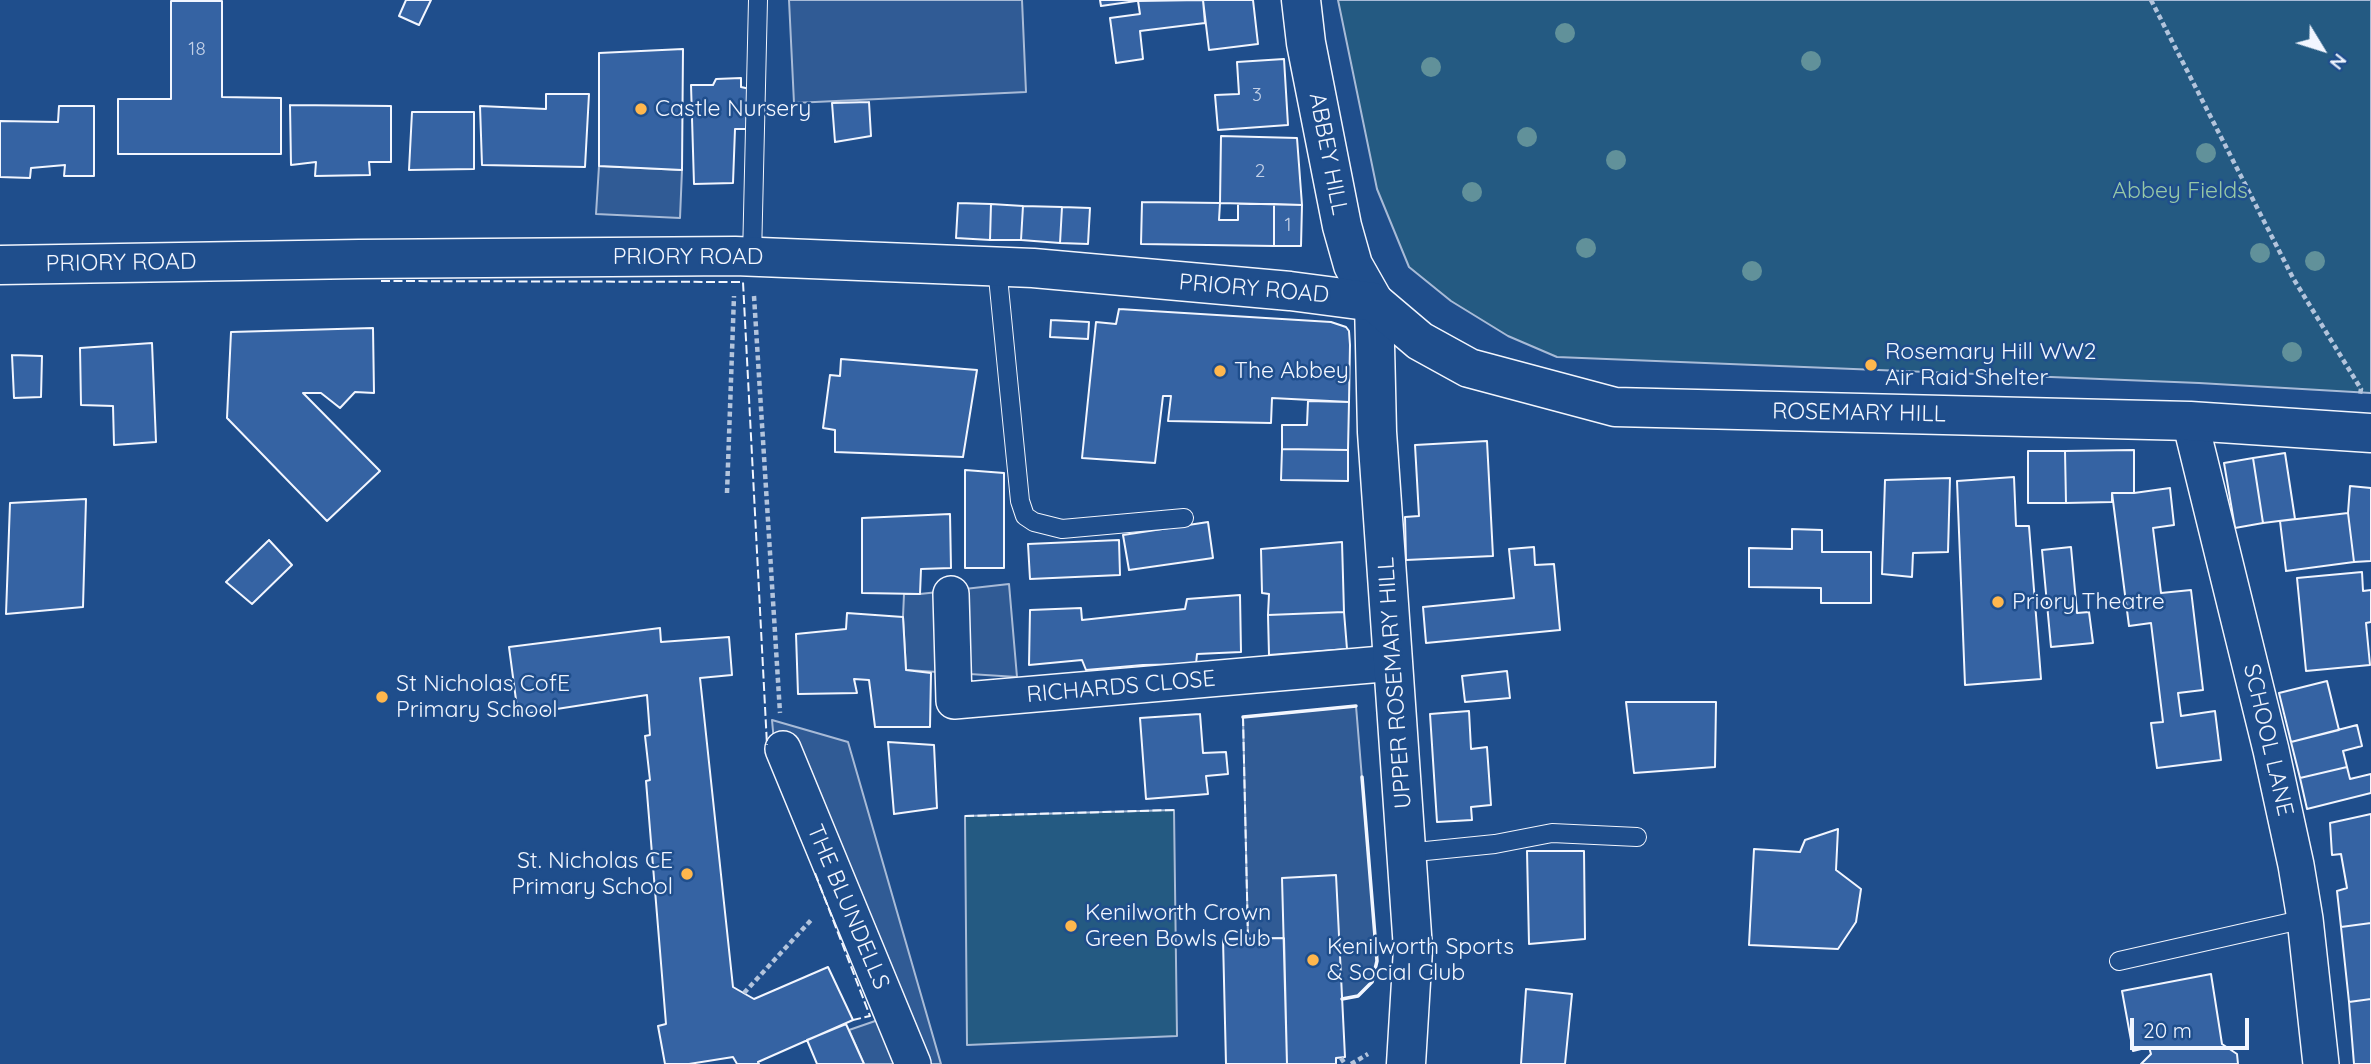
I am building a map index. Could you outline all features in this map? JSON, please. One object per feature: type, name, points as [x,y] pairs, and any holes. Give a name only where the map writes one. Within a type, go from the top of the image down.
[{"type":"main road","name":"ABBEY HILL","points":[[1301,0],[1342,226],[1353,265],[1374,302]]},
{"type":"main road","name":"PRIORY ROAD","points":[[0,265],[359,259],[743,257],[996,267],[1290,291],[1374,302]]},
{"type":"main road","name":"ROSEMARY HILL","points":[[1374,302],[1420,341],[1469,368],[1615,407],[2190,421],[2364,432]]},
{"type":"main road","name":"UPPER ROSEMARY HILL","points":[[1374,302],[1377,432],[1413,949],[1406,1064]]},
{"type":"street","name":"SCHOOL LANE","points":[[2190,421],[2271,750],[2305,919],[2321,1064]]},
{"type":"street","name":"RICHARDS CLOSE","points":[[951,594],[954,701],[1394,663]]},
{"type":"street","name":"THE BLUNDELLS","points":[[783,749],[913,1064]]},
{"type":"lane","points":[[743,257],[758,0]]},
{"type":"lane","points":[[996,267],[1020,501],[1025,516],[1034,522],[1062,529],[1184,518]]},
{"type":"lane","points":[[1406,853],[1494,844],[1552,832],[1637,837]]},
{"type":"lane","points":[[2119,961],[2305,919]]},
{"type":"path","points":[[2151,0],[2293,278],[2361,389],[2364,432]]},
{"type":"path","points":[[727,493],[743,257]]},
{"type":"path","points":[[743,257],[783,749]]},
{"type":"path","points":[[744,993],[839,887]]},
{"type":"path","points":[[1341,1058],[1345,1064]]},
{"type":"green space","name":"Abbey Fields","points":[[1338,0],[2371,0],[2371,393],[2199,383],[1557,357],[1508,336],[1451,301],[1409,267],[1377,189]]},
{"type":"green space","name":"Kenilworth Crown Green Bowls Club","points":[[1174,810],[1177,1036],[967,1045],[965,816]]},
{"type":"shaded area","points":[[789,0],[1022,0],[1026,92],[794,103]]},
{"type":"shaded area","points":[[599,166],[682,170],[680,218],[596,214]]},
{"type":"shaded area","points":[[1009,584],[1017,677],[906,670],[904,594]]},
{"type":"shaded area","points":[[1356,706],[1377,961],[1372,982],[1358,996],[1342,999],[1284,938],[1248,939],[1243,717]]},
{"type":"shaded area","points":[[772,720],[848,742],[941,1064],[864,1064],[849,1030],[881,1019],[775,753]]},
{"type":"building","points":[[406,0],[431,0],[419,25],[399,16]]},
{"type":"building","points":[[1100,0],[1143,0],[1101,6]]},
{"type":"building","points":[[1203,0],[1253,0],[1258,44],[1209,50]]},
{"type":"building","points":[[1203,0],[1205,23],[1140,31],[1143,59],[1116,63],[1110,18],[1140,14],[1138,1]]},
{"type":"building","points":[[171,1],[222,1],[222,97],[281,98],[281,154],[118,154],[118,99],[171,99]]},
{"type":"building","name":"Castle Nursery","points":[[683,49],[682,170],[599,166],[599,53]]},
{"type":"building","points":[[1284,59],[1288,125],[1218,130],[1215,95],[1239,94],[1237,62]]},
{"type":"building","points":[[741,78],[741,87],[750,89],[748,129],[735,129],[733,183],[694,184],[691,85],[713,85],[716,79]]},
{"type":"building","points":[[546,94],[589,94],[585,167],[482,165],[480,106],[546,109]]},
{"type":"building","points":[[869,102],[871,136],[835,142],[832,103]]},
{"type":"building","points":[[290,105],[391,106],[391,162],[369,162],[370,175],[315,176],[316,162],[291,165]]},
{"type":"building","points":[[59,106],[94,106],[94,176],[64,176],[65,165],[31,168],[30,178],[0,177],[0,121],[58,122]]},
{"type":"building","points":[[412,112],[474,112],[474,169],[409,170]]},
{"type":"building","points":[[1221,136],[1297,138],[1302,205],[1220,203]]},
{"type":"building","points":[[1142,202],[1220,203],[1219,220],[1238,220],[1238,204],[1274,204],[1274,246],[1141,244]]},
{"type":"building","points":[[958,203],[991,204],[990,240],[956,238]]},
{"type":"building","points":[[991,204],[1023,206],[1021,240],[990,240]]},
{"type":"building","points":[[1274,204],[1302,205],[1301,246],[1274,246]]},
{"type":"building","points":[[1023,206],[1062,207],[1060,243],[1021,240]]},
{"type":"building","points":[[1062,207],[1090,208],[1088,244],[1060,243]]},
{"type":"building","name":"The Abbey","points":[[1119,309],[1331,322],[1346,327],[1350,345],[1349,402],[1272,398],[1271,423],[1168,421],[1171,396],[1163,396],[1155,463],[1082,458],[1096,322],[1116,324]]},
{"type":"building","points":[[1051,320],[1089,322],[1088,339],[1050,337]]},
{"type":"building","points":[[373,328],[374,393],[355,392],[340,408],[321,393],[303,393],[380,471],[327,521],[227,418],[231,332]]},
{"type":"building","points":[[152,343],[156,442],[114,445],[113,406],[81,405],[80,348]]},
{"type":"building","points":[[12,355],[42,356],[41,397],[14,398]]},
{"type":"building","points":[[841,359],[977,370],[963,457],[835,452],[835,430],[823,428],[830,375],[840,376]]},
{"type":"building","points":[[1308,401],[1349,402],[1348,450],[1282,449],[1282,425],[1307,425]]},
{"type":"building","points":[[1487,441],[1493,556],[1406,560],[1405,517],[1419,516],[1415,445]]},
{"type":"building","points":[[1282,449],[1348,450],[1348,481],[1281,480]]},
{"type":"building","points":[[2134,450],[2134,493],[2112,493],[2112,502],[2066,503],[2065,451]]},
{"type":"building","points":[[2028,451],[2065,451],[2066,503],[2028,503]]},
{"type":"building","points":[[2285,453],[2295,519],[2263,523],[2253,458]]},
{"type":"building","points":[[2253,458],[2263,523],[2235,528],[2224,463]]},
{"type":"building","points":[[965,470],[1004,473],[1004,568],[965,568]]},
{"type":"building","name":"Priory Theatre","points":[[2014,477],[2016,526],[2029,526],[2041,679],[1965,685],[1957,481]]},
{"type":"building","points":[[1950,478],[1948,552],[1913,553],[1912,577],[1882,574],[1885,480]]},
{"type":"building","points":[[2350,486],[2371,488],[2371,561],[2354,562],[2348,513]]},
{"type":"building","points":[[2170,488],[2174,525],[2153,528],[2161,593],[2191,590],[2203,690],[2178,693],[2181,716],[2215,711],[2221,760],[2157,768],[2151,723],[2163,722],[2151,623],[2129,626],[2112,493]]},
{"type":"building","points":[[86,499],[83,607],[6,614],[10,503]]},
{"type":"building","points":[[2348,513],[2354,562],[2286,571],[2280,521]]},
{"type":"building","points":[[950,514],[951,568],[921,569],[920,594],[862,593],[862,518]]},
{"type":"building","points":[[1208,522],[1213,558],[1129,570],[1123,535]]},
{"type":"building","points":[[1792,529],[1822,530],[1822,552],[1871,552],[1871,603],[1821,603],[1821,588],[1749,587],[1749,548],[1792,549]]},
{"type":"building","points":[[269,540],[292,565],[252,604],[226,582]]},
{"type":"building","points":[[1119,540],[1120,575],[1030,579],[1028,544]]},
{"type":"building","points":[[1342,542],[1344,612],[1268,615],[1269,594],[1262,593],[1261,549]]},
{"type":"building","points":[[1534,547],[1535,565],[1554,564],[1560,630],[1426,643],[1423,607],[1514,598],[1509,549]]},
{"type":"building","points":[[2071,547],[2077,613],[2089,612],[2093,643],[2051,647],[2042,550]]},
{"type":"building","points":[[2362,572],[2363,591],[2371,590],[2371,622],[2366,623],[2370,665],[2306,671],[2297,578]]},
{"type":"building","points":[[1240,595],[1241,652],[1197,654],[1196,664],[1086,670],[1082,660],[1029,665],[1030,610],[1081,608],[1082,620],[1185,609],[1187,599]]},
{"type":"building","points":[[1344,612],[1347,649],[1269,655],[1268,615]]},
{"type":"building","points":[[847,613],[903,617],[906,670],[931,673],[930,727],[875,727],[869,680],[854,679],[857,693],[798,694],[796,634],[846,629]]},
{"type":"building","name":"St. Nicholas CE Primary School","points":[[660,628],[661,642],[729,637],[732,675],[700,678],[733,987],[754,999],[828,967],[853,1020],[758,1062],[759,1064],[737,1064],[733,1057],[689,1064],[665,1064],[658,1026],[666,1024],[646,781],[650,780],[645,736],[650,735],[647,695],[518,715],[509,647]]},
{"type":"building","points":[[1507,671],[1510,698],[1465,702],[1462,676]]},
{"type":"building","points":[[2327,681],[2339,730],[2291,742],[2279,693]]},
{"type":"building","points":[[1626,702],[1716,702],[1715,767],[1634,773]]},
{"type":"building","points":[[1469,711],[1471,749],[1487,747],[1491,805],[1471,807],[1472,820],[1437,822],[1430,714]]},
{"type":"building","points":[[1200,714],[1203,753],[1226,752],[1228,774],[1206,776],[1208,794],[1146,799],[1140,718]]},
{"type":"building","points":[[2357,725],[2362,746],[2343,751],[2347,767],[2300,778],[2291,742]]},
{"type":"building","points":[[888,742],[934,745],[937,808],[894,814]]},
{"type":"building","points":[[2347,767],[2350,779],[2371,774],[2371,793],[2307,809],[2300,778]]},
{"type":"building","points":[[2371,814],[2371,923],[2341,927],[2337,891],[2347,888],[2341,854],[2332,855],[2330,823]]},
{"type":"building","points":[[1838,829],[1836,870],[1861,889],[1856,922],[1838,949],[1749,945],[1754,849],[1800,852],[1805,840]]},
{"type":"building","points":[[1527,851],[1584,851],[1585,939],[1529,944]]},
{"type":"building","name":"Kenilworth Sports & Social Club","points":[[1336,875],[1345,1057],[1336,1058],[1336,1064],[1287,1064],[1282,878]]},
{"type":"building","points":[[2371,923],[2371,999],[2349,1002],[2341,927]]},
{"type":"building","points":[[1284,938],[1287,1064],[1226,1064],[1223,939]]},
{"type":"building","points":[[2211,974],[2222,1044],[2237,1054],[2238,1064],[2141,1064],[2151,1054],[2149,1047],[2133,1051],[2122,991]]},
{"type":"building","points":[[1526,989],[1572,994],[1565,1064],[1521,1064]]},
{"type":"building","points":[[2371,999],[2371,1064],[2354,1064],[2349,1002]]},
{"type":"building","points":[[846,1024],[864,1064],[817,1064],[807,1040]]},
{"type":"fence","points":[[381,281],[743,282],[767,745]]},
{"type":"fence","points":[[1243,717],[1248,939]]},
{"type":"fence","points":[[965,816],[1174,810]]},
{"type":"fence","points":[[815,873],[870,1016],[853,1020]]},
{"type":"wall","points":[[1243,717],[1356,706]]},
{"type":"wall","points":[[1342,999],[1358,996],[1372,982],[1377,961],[1362,777]]},
{"type":"place","name":"Castle Nursery","points":[[641,109]]},
{"type":"place","name":"Rosemary Hill WW2 Air Raid Shelter","points":[[1871,365]]},
{"type":"place","name":"The Abbey","points":[[1220,371]]},
{"type":"place","name":"Priory Theatre","points":[[1998,602]]},
{"type":"place","name":"St Nicholas CofE Primary School","points":[[382,697]]},
{"type":"place","name":"St. Nicholas CE Primary School","points":[[687,874]]},
{"type":"place","name":"Kenilworth Crown Green Bowls Club","points":[[1071,926]]},
{"type":"place","name":"Kenilworth Sports & Social Club","points":[[1313,960]]}]
